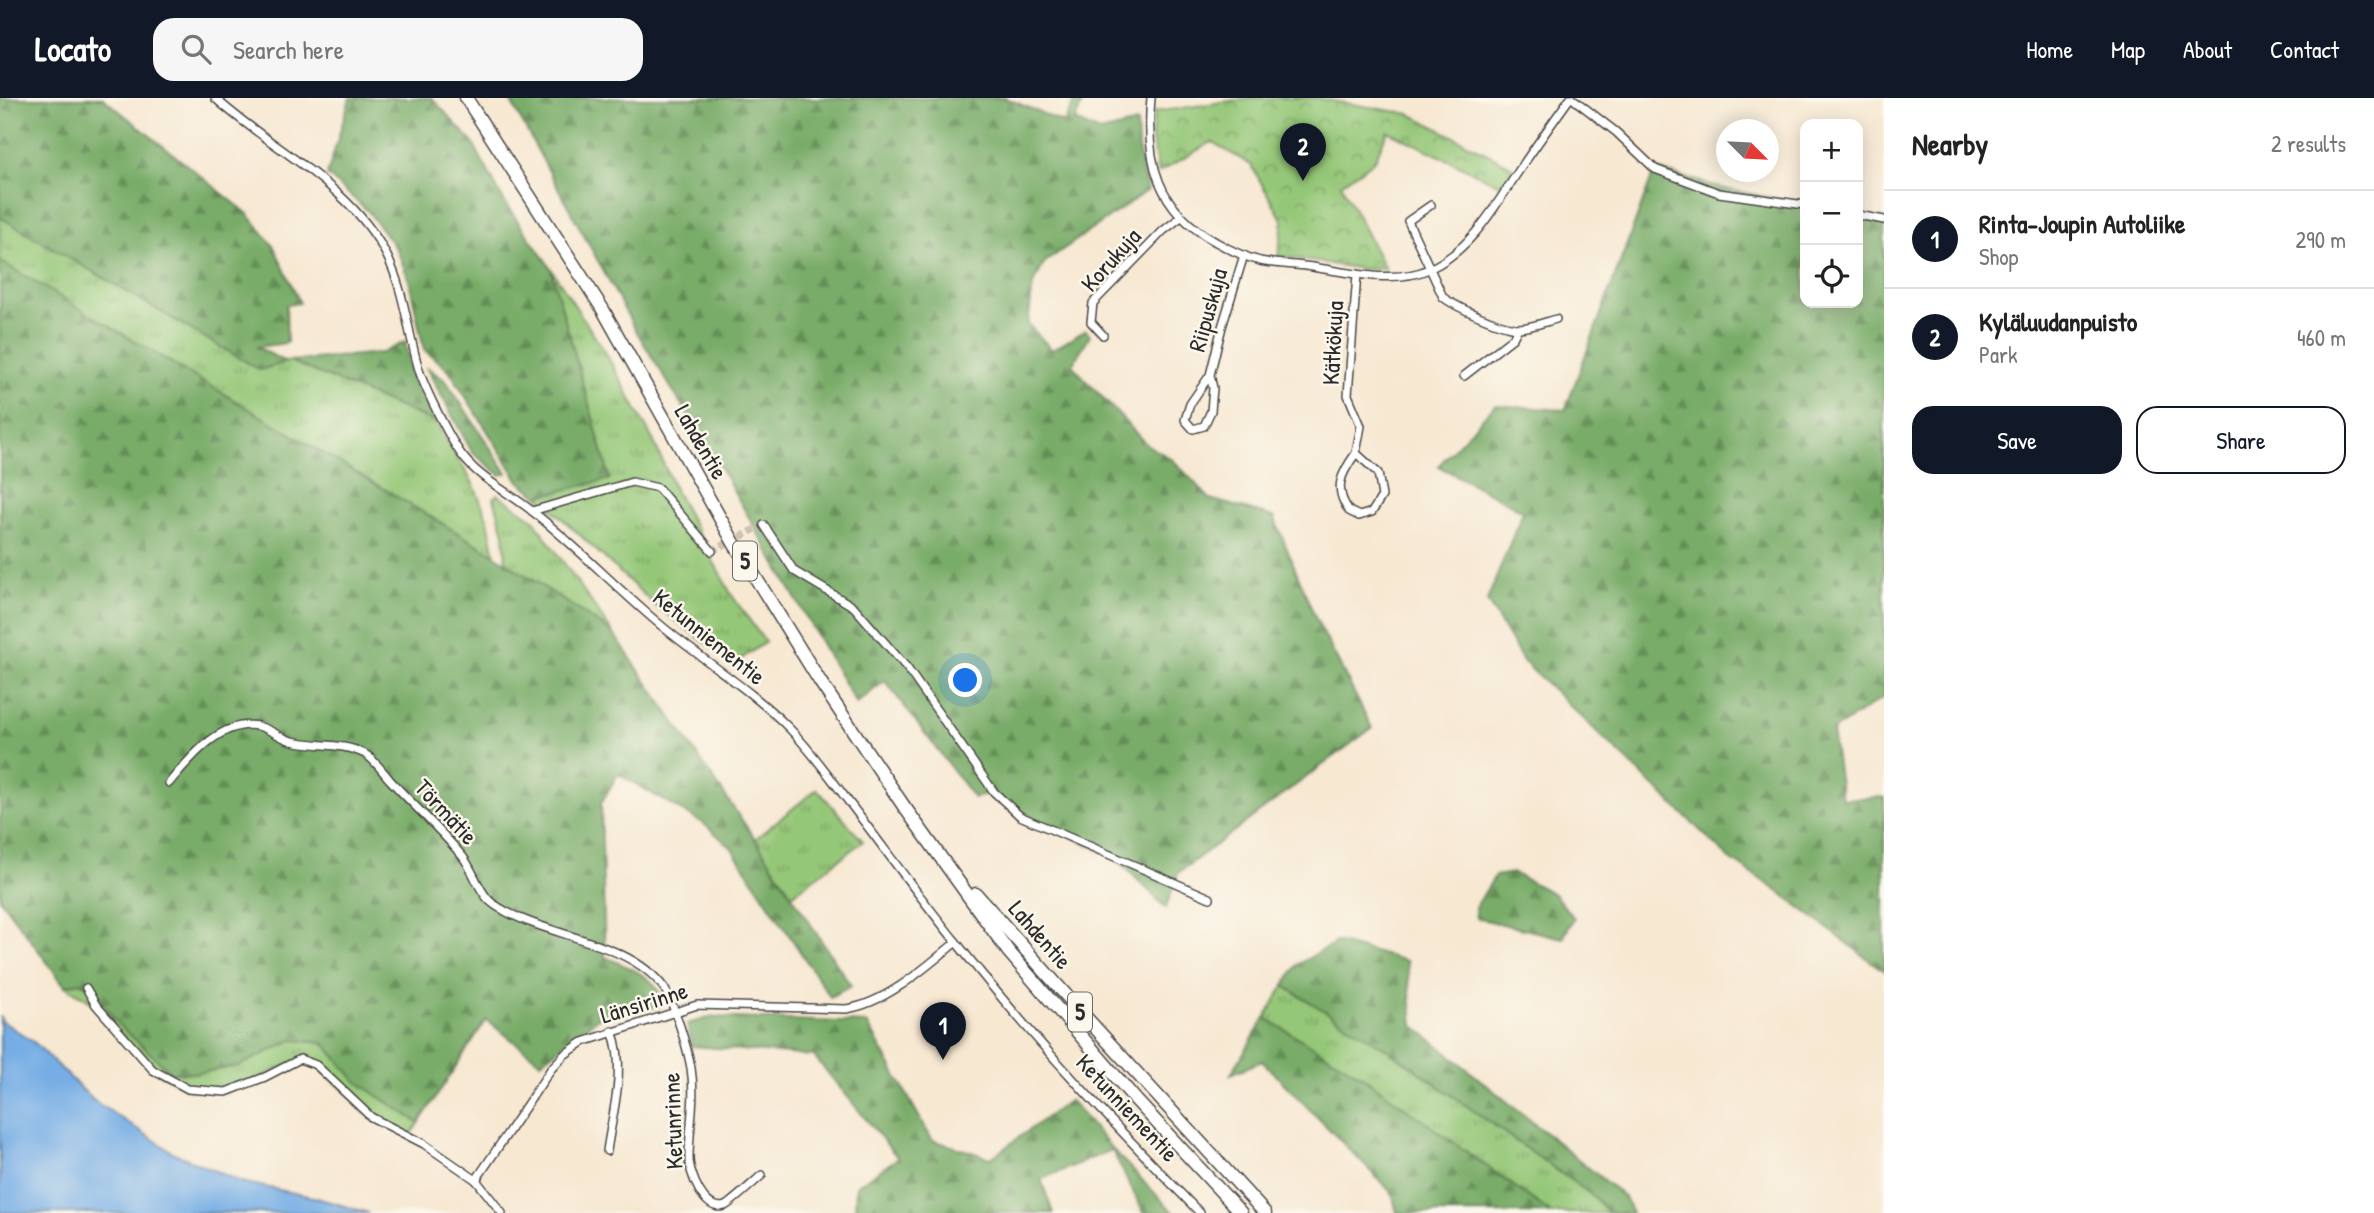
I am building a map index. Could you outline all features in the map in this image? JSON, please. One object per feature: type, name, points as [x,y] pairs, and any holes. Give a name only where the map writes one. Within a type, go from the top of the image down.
[{"type":"highway","name":"Lahdentie","points":[[466,98],[601,308],[734,543],[821,683],[903,804],[1008,951],[1136,1099],[1241,1213]]},
{"type":"highway","name":"Lahdentie","points":[[903,804],[1017,942],[1265,1213]]},
{"type":"street","name":"Ketunniementie","points":[[215,98],[238,119],[321,178],[356,211],[387,256],[396,278],[421,376],[461,454],[482,476],[532,510],[662,626],[769,709],[790,729],[835,783],[956,942],[1091,1101],[1200,1213]]},
{"type":"street","points":[[1151,98],[1148,133],[1151,158],[1162,189],[1181,217],[1204,235],[1244,256],[1261,261],[1299,264],[1357,274],[1395,275],[1430,269],[1456,252],[1491,214],[1571,98],[1616,132],[1656,169],[1719,193],[1800,204]]},
{"type":"street","points":[[1431,205],[1408,221],[1443,297],[1452,305],[1477,316],[1518,328],[1556,319]]},
{"type":"street","points":[[1863,216],[1884,220]]},
{"type":"street","name":"Korukuja","points":[[1103,335],[1091,322],[1093,303],[1181,217]]},
{"type":"street","name":"Riipuskuja","points":[[1210,375],[1213,388],[1212,411],[1204,426],[1193,429],[1185,420],[1190,404],[1210,375],[1244,256]]},
{"type":"street","name":"Kätkökuja","points":[[1356,453],[1378,473],[1382,496],[1372,512],[1359,516],[1349,512],[1339,491],[1343,472],[1356,453],[1361,426],[1348,395],[1357,274]]},
{"type":"street","points":[[1464,376],[1513,338],[1518,328]]},
{"type":"street","points":[[532,510],[632,482],[658,488],[712,551]]},
{"type":"street","points":[[764,525],[794,571],[854,607],[907,668],[994,792],[1020,816],[1210,898]]},
{"type":"street","name":"Törmätie","points":[[169,783],[205,744],[227,730],[257,726],[296,742],[344,746],[367,755],[463,858],[492,903],[518,919],[555,929],[612,951],[642,968],[657,980],[665,991],[674,1013]]},
{"type":"street","name":"Länsirinne","points":[[476,1180],[551,1069],[564,1055],[583,1042],[697,1005],[859,1008],[880,999],[956,942]]},
{"type":"street","points":[[86,988],[96,1005],[153,1070],[188,1089],[226,1092],[265,1077],[300,1059],[316,1065],[371,1117],[424,1144],[476,1180],[502,1213]]},
{"type":"street","name":"Ketunrinne","points":[[674,1013],[691,1065],[693,1083],[689,1160],[693,1178],[705,1201],[716,1207],[726,1206],[762,1175]]},
{"type":"street","points":[[607,1151],[617,1086],[618,1057],[612,1031]]},
{"type":"green space","points":[[0,98],[103,98],[248,214],[274,247],[300,303],[286,305],[287,343],[257,347],[285,362],[260,370],[0,217]]},
{"type":"green space","points":[[350,98],[432,98],[473,143],[505,203],[550,267],[610,479],[538,496],[519,481],[449,370],[424,350],[409,280],[397,250],[368,211],[327,175]]},
{"type":"green space","points":[[509,98],[1006,98],[1064,123],[1076,98],[1084,98],[1075,121],[1100,132],[1137,123],[1140,157],[1148,190],[1045,262],[1033,284],[1028,324],[1052,350],[1086,330],[1090,335],[1072,365],[1146,444],[1173,460],[1210,499],[1274,517],[1315,617],[1372,728],[1178,873],[1166,908],[1116,858],[985,794],[974,798],[885,681],[856,704],[724,474],[635,329]]},
{"type":"green space","points":[[1250,98],[1316,98],[1410,114],[1513,167],[1502,186],[1388,131],[1374,161],[1341,184],[1385,269],[1363,269],[1278,256],[1283,221],[1251,165],[1212,142],[1158,173],[1152,139],[1154,112]]},
{"type":"green space","points":[[1655,169],[1722,188],[1800,204],[1800,308],[1863,308],[1863,216],[1884,220],[1884,697],[1832,731],[1842,799],[1884,797],[1884,971],[1778,891],[1730,859],[1523,661],[1487,601],[1523,511],[1438,466],[1495,405],[1565,410]]},
{"type":"green space","points":[[0,217],[260,370],[290,361],[435,422],[474,485],[488,520],[495,555],[0,262]]},
{"type":"green space","points":[[0,261],[495,555],[613,633],[755,839],[851,986],[830,997],[731,847],[703,823],[618,774],[601,803],[605,957],[649,979],[658,990],[661,1006],[598,1018],[541,1062],[486,1020],[419,1123],[356,1081],[324,1043],[292,1040],[239,1066],[197,1073],[172,1073],[120,1026],[90,987],[80,982],[65,986],[0,899]]},
{"type":"green space","points":[[550,267],[608,357],[731,594],[765,642],[734,664],[656,606],[538,496],[610,479]]},
{"type":"green space","points":[[405,342],[414,384],[435,422],[290,361],[382,353]]},
{"type":"green space","points":[[426,367],[446,381],[507,473],[500,475],[472,452]]},
{"type":"green space","points":[[497,494],[533,519],[613,633],[506,562],[504,533],[494,498]]},
{"type":"green space","points":[[817,789],[863,841],[792,895],[755,839]]},
{"type":"green space","points":[[1513,873],[1554,894],[1574,918],[1563,938],[1476,918],[1475,908],[1495,876]]},
{"type":"green space","points":[[1336,942],[1407,961],[1413,1025],[1623,1196],[1632,1213],[1609,1213],[1593,1196],[1387,1049],[1284,986],[1297,965]]},
{"type":"green space","points":[[80,982],[90,987],[101,1001],[239,1066],[292,1040],[324,1043],[356,1081],[419,1123],[409,1136],[378,1120],[316,1065],[301,1059],[226,1092],[188,1089],[153,1070],[96,1005],[65,986]]},
{"type":"green space","points":[[1284,986],[1387,1049],[1593,1196],[1609,1213],[1551,1213],[1359,1074],[1265,1018]]},
{"type":"green space","points":[[712,1017],[867,1023],[932,1140],[991,1158],[1070,1100],[1113,1150],[1174,1213],[1144,1213],[1112,1150],[1041,1179],[1053,1213],[855,1213],[856,1186],[898,1158],[814,1056],[692,1046],[687,1024]]},
{"type":"green space","points":[[1265,1018],[1359,1074],[1551,1213],[1397,1213],[1392,1193],[1262,1061],[1231,1074]]},
{"type":"water","points":[[0,1016],[2,1021],[35,1043],[93,1100],[174,1153],[241,1182],[313,1197],[369,1213],[0,1213]]},
{"type":"tunnel","points":[[712,551],[764,525]]},
{"type":"place","name":"Kyläluudanpuisto","points":[[1303,181]]},
{"type":"place","name":"Rinta-Joupin Autoliike","points":[[943,1060]]}]
